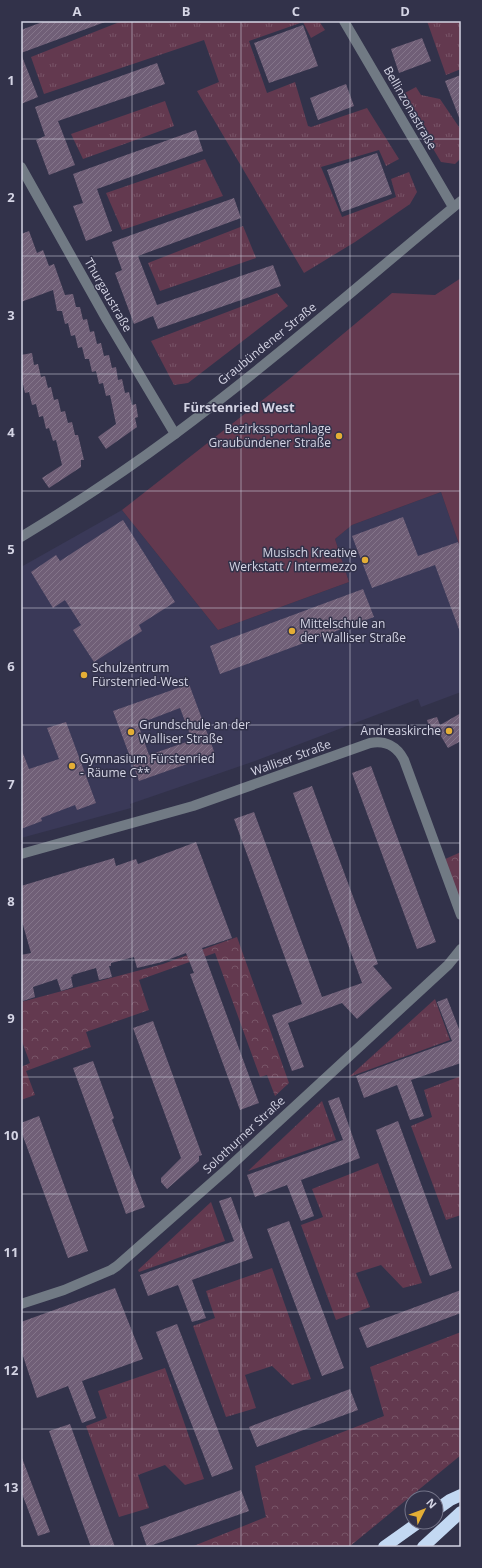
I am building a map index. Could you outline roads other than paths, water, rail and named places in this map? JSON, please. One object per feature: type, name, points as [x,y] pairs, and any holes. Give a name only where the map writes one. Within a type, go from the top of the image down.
[{"type":"highway","points":[[444,1504],[461,1495]]},
{"type":"highway","points":[[423,1547],[461,1512]]},
{"type":"highway","points":[[384,1547],[408,1530]]},
{"type":"street","name":"Bellinzonastraße","points":[[344,21],[453,207]]},
{"type":"street","name":"Thurgaustraße","points":[[21,167],[107,320],[175,434]]},
{"type":"street","name":"Graubündener Straße","points":[[21,537],[77,503],[175,434],[272,357],[461,201]]},
{"type":"street","name":"Walliser Straße","points":[[21,854],[193,806],[370,743],[381,742],[399,751],[404,760],[461,915]]},
{"type":"street","name":"Solothurner Straße","points":[[21,1304],[64,1290],[117,1266],[226,1170],[453,960],[461,949]]},
{"type":"place","name":"Bezirkssportanlage Graubündener Straße","points":[[339,436]]},
{"type":"place","name":"Musisch Kreative Werkstatt / Intermezzo","points":[[365,560]]},
{"type":"place","name":"Mittelschule an der Walliser Straße","points":[[292,631]]},
{"type":"place","name":"Schulzentrum Fürstenried-West","points":[[84,675]]},
{"type":"place","name":"Andreaskirche","points":[[449,731]]},
{"type":"place","name":"Grundschule an der Walliser Straße","points":[[131,732]]},
{"type":"place","name":"Gymnasium Fürstenried - Räume C**","points":[[72,766]]},
{"type":"district","name":"Fürstenried West","points":[[239,407]]}]
